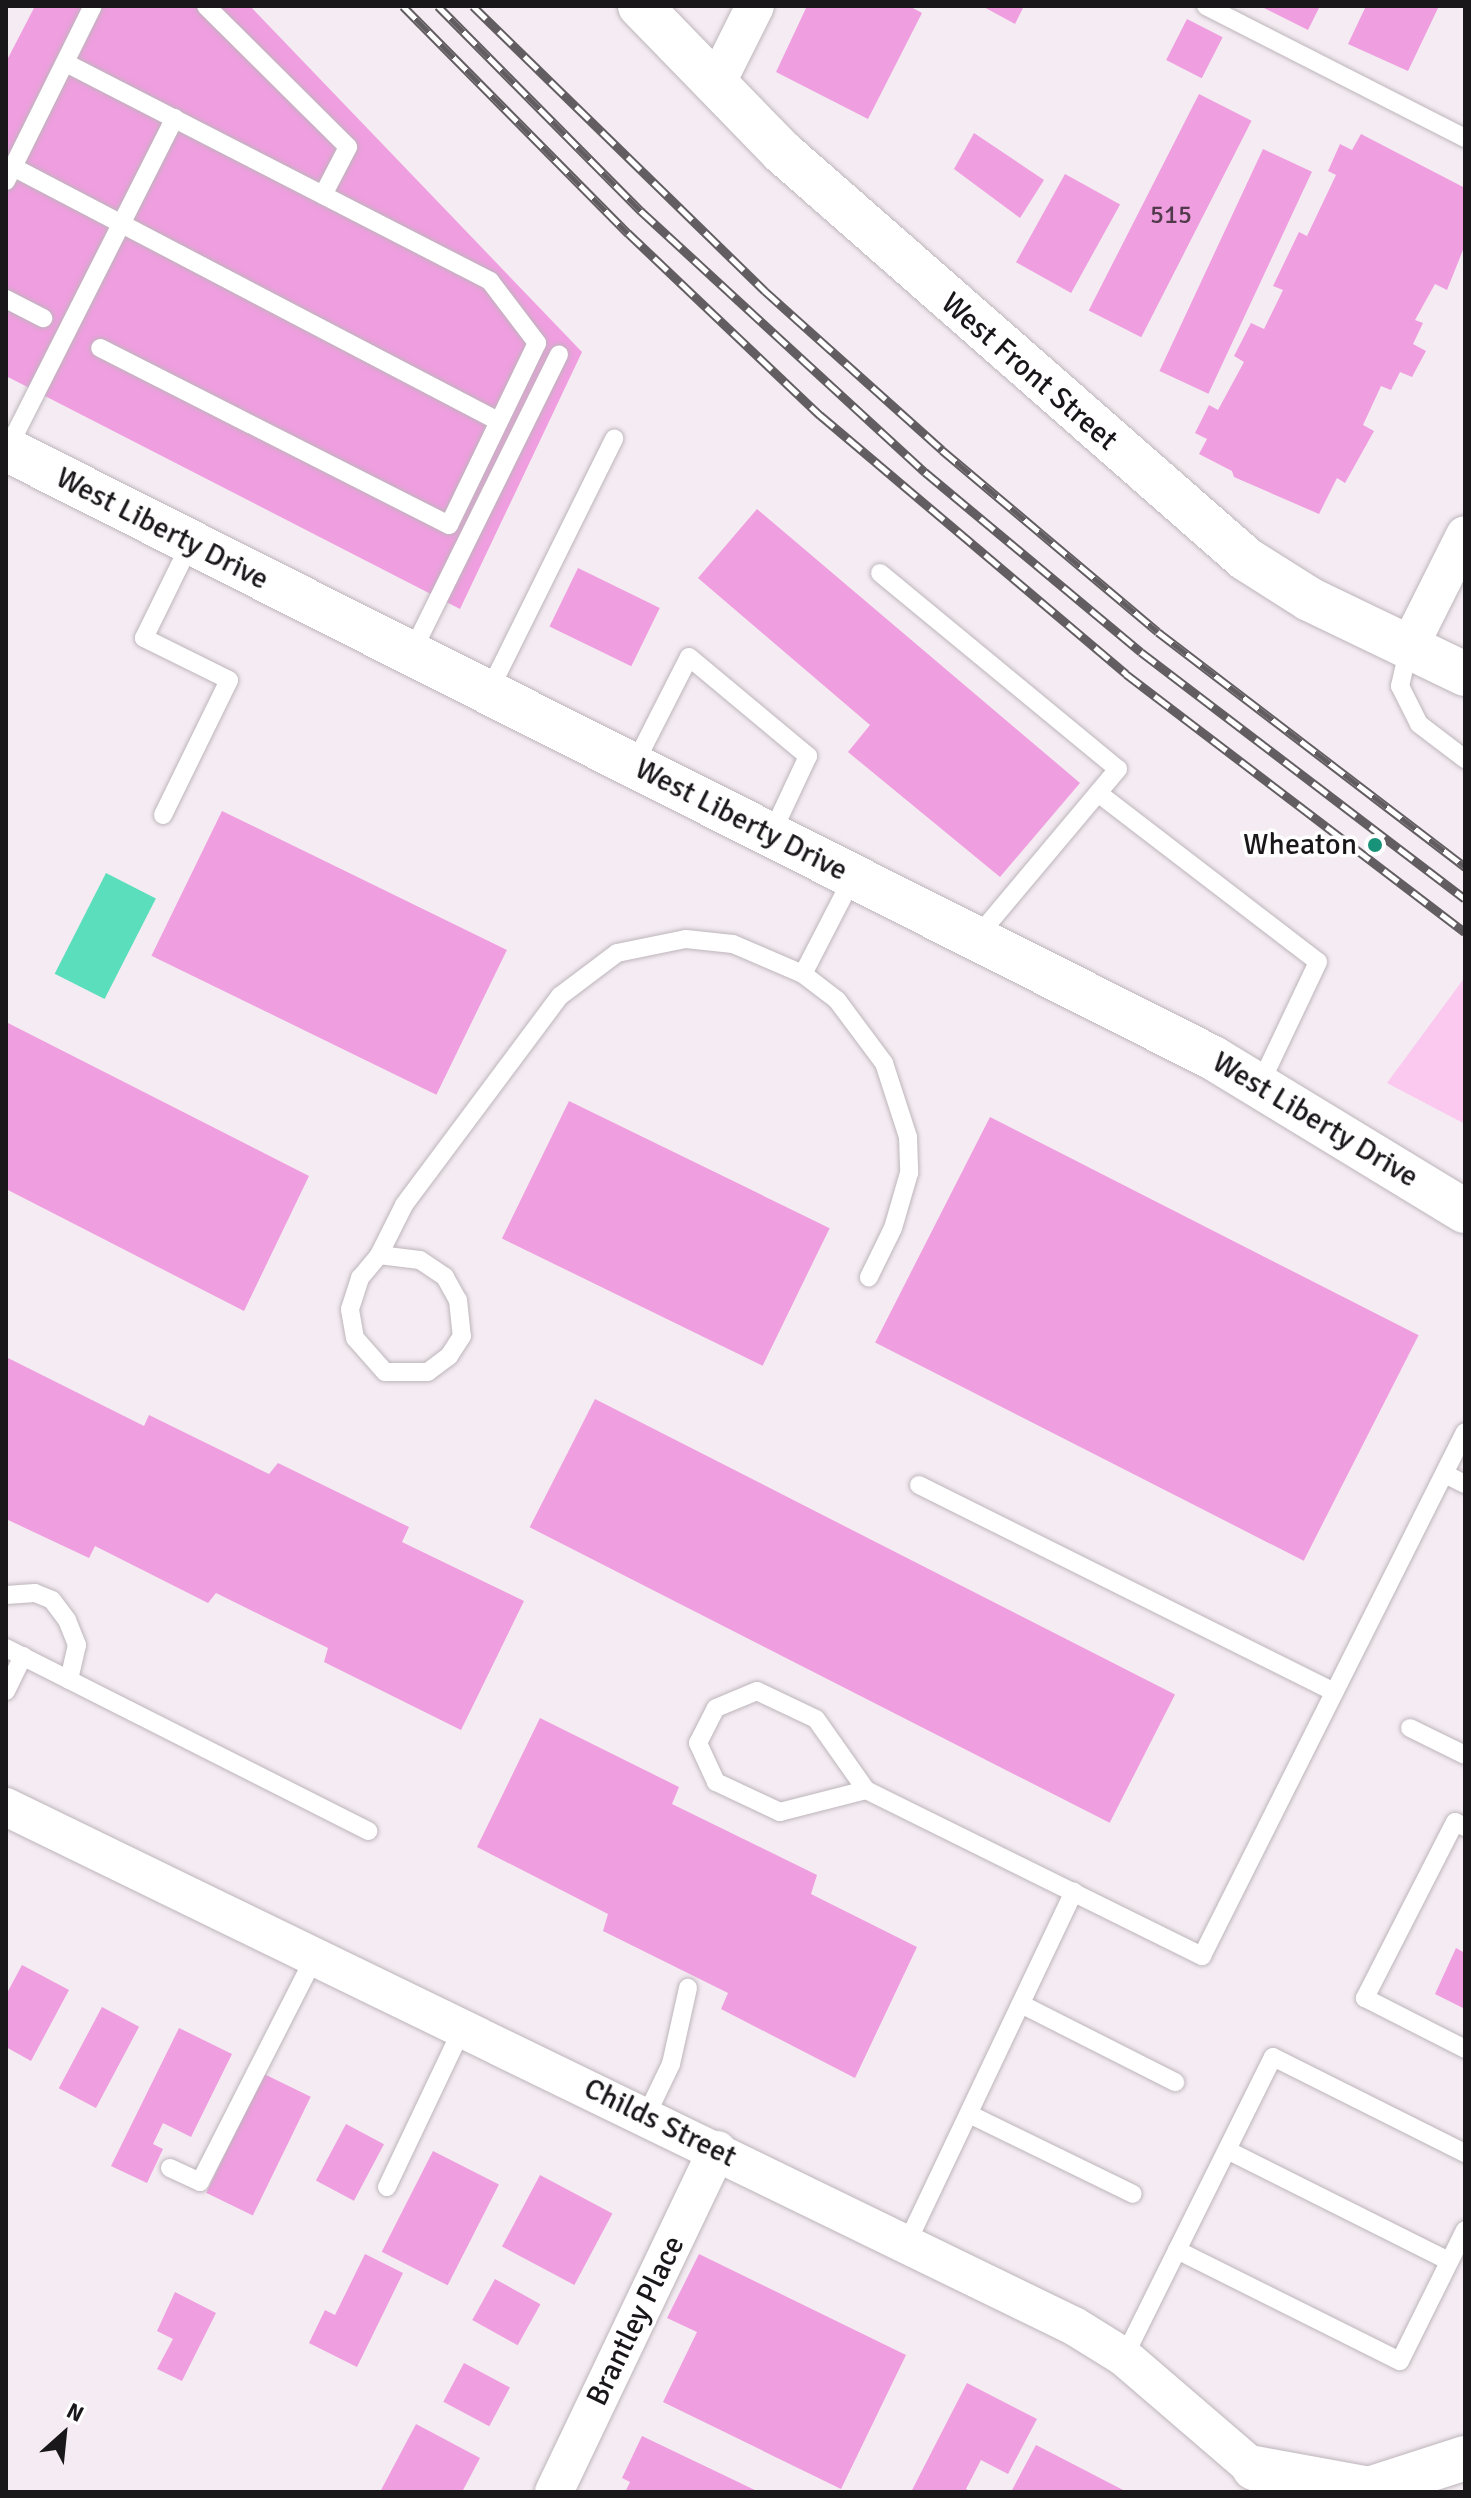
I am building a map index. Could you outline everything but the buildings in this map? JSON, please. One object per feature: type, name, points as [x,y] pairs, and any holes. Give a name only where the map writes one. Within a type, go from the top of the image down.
[{"type":"street","name":"West Front Street","points":[[640,6],[715,86],[1038,381],[1246,559],[1309,599],[1465,674]]},
{"type":"street","points":[[715,86],[755,6]]},
{"type":"street","name":"West Liberty Drive","points":[[6,450],[1260,1084],[1465,1211]]},
{"type":"street","points":[[1409,647],[1465,535]]},
{"type":"street","name":"Childs Street","points":[[6,1807],[1074,2326],[1124,2357],[1267,2480]]},
{"type":"street","name":"Brantley Place","points":[[554,2492],[717,2150]]},
{"type":"street","points":[[1267,2480],[1369,2489],[1465,2458]]},
{"type":"street","points":[[1461,2492],[1465,2485]]},
{"type":"lane","points":[[93,6],[10,174],[121,225],[498,421]]},
{"type":"lane","points":[[206,6],[348,147],[323,195]]},
{"type":"lane","points":[[1206,6],[1465,138]]},
{"type":"lane","points":[[66,63],[490,281],[537,343],[449,525],[100,348]]},
{"type":"lane","points":[[6,450],[175,118]]},
{"type":"lane","points":[[6,299],[43,318]]},
{"type":"lane","points":[[411,655],[559,355]]},
{"type":"lane","points":[[488,693],[614,439]]},
{"type":"lane","points":[[163,815],[229,680],[144,638],[190,544]]},
{"type":"lane","points":[[880,573],[1118,769],[976,938]]},
{"type":"lane","points":[[1409,647],[1400,686],[1419,724],[1465,759]]},
{"type":"lane","points":[[633,767],[689,657],[808,756],[771,835]]},
{"type":"lane","points":[[1098,793],[1318,962],[1260,1084]]},
{"type":"lane","points":[[803,974],[853,876]]},
{"type":"lane","points":[[379,1255],[420,1260],[445,1277],[458,1300],[462,1336],[449,1356],[428,1372],[385,1372],[355,1338],[350,1309],[360,1278],[379,1255],[404,1205],[560,996],[586,971],[617,953],[686,939],[733,944],[803,974],[837,1000],[878,1053],[908,1137],[909,1173],[901,1205],[869,1277]]},
{"type":"lane","points":[[866,1790],[780,1812],[716,1782],[698,1743],[716,1708],[757,1691],[816,1719],[866,1790],[1202,1956],[1465,1432]]},
{"type":"lane","points":[[1445,1474],[1465,1484]]},
{"type":"lane","points":[[919,1485],[1334,1692]]},
{"type":"lane","points":[[6,1595],[35,1593],[52,1600],[77,1645],[69,1680]]},
{"type":"lane","points":[[6,1691],[14,1652],[368,1831]]},
{"type":"lane","points":[[1410,1728],[1465,1755]]},
{"type":"lane","points":[[1465,1827],[1455,1822],[1365,1998],[1465,2049]]},
{"type":"lane","points":[[907,2243],[1074,1892]]},
{"type":"lane","points":[[170,2168],[200,2182],[315,1956]]},
{"type":"lane","points":[[646,2116],[671,2064],[688,1988]]},
{"type":"lane","points":[[1021,2004],[1175,2082]]},
{"type":"lane","points":[[387,2187],[463,2027]]},
{"type":"lane","points":[[1124,2357],[1273,2057],[1465,2153]]},
{"type":"lane","points":[[969,2114],[1133,2194]]},
{"type":"lane","points":[[1227,2150],[1449,2261]]},
{"type":"lane","points":[[1177,2250],[1400,2361],[1465,2230]]},
{"type":"shaded area","points":[[106,873],[156,898],[105,999],[55,974]]},
{"type":"shaded area","points":[[1465,977],[1465,1124],[1387,1083]]},
{"type":"railway","points":[[403,6],[628,233],[820,415],[1126,674],[1465,932]]},
{"type":"railway","points":[[438,6],[641,211],[925,472],[1141,652],[1465,899]]},
{"type":"railway","points":[[473,6],[765,291],[942,450],[1158,632],[1465,867]]},
{"type":"place","name":"Wheaton","points":[[1375,845]]}]
